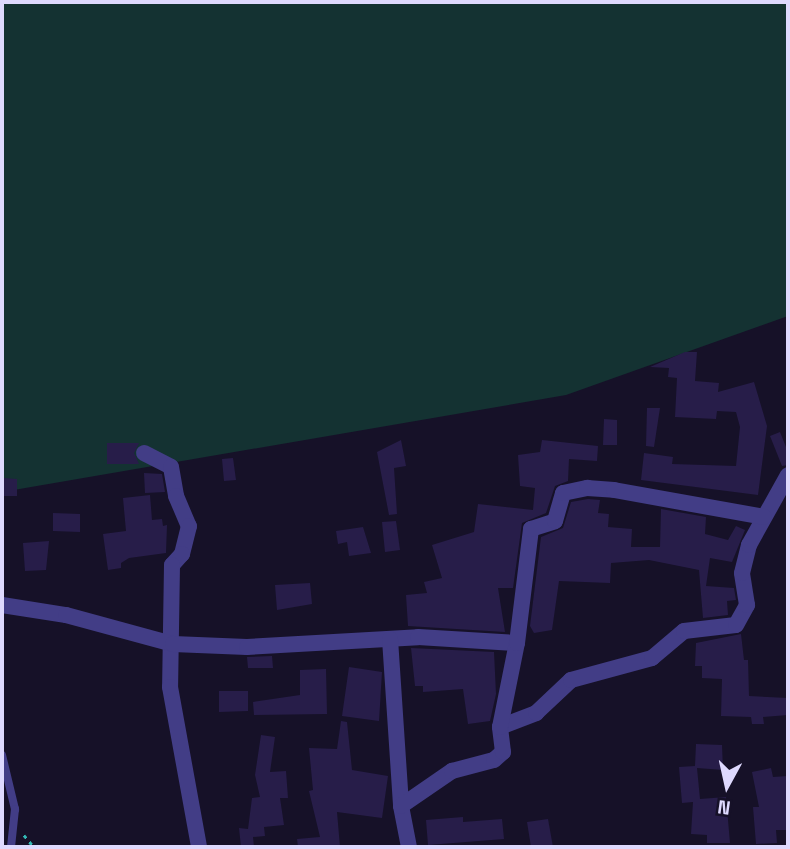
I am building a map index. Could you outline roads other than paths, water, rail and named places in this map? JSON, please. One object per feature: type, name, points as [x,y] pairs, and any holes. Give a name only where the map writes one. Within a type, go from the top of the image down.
[{"type":"street","points":[[144,453],[171,467],[176,496],[189,527],[183,554],[172,565],[173,718],[199,847]]},
{"type":"street","points":[[500,727],[536,713],[571,680],[652,658],[684,631],[736,625],[747,606],[742,583],[744,559],[788,475]]},
{"type":"street","points":[[401,806],[452,771],[498,758],[504,748],[500,727],[517,643],[531,529],[555,521],[563,493],[587,488],[614,490],[764,517]]},
{"type":"street","points":[[2,605],[66,615],[173,644],[247,647],[390,639],[517,643]]},
{"type":"street","points":[[390,639],[401,806],[409,847]]},
{"type":"lane","points":[[2,755],[15,810],[10,847]]}]
